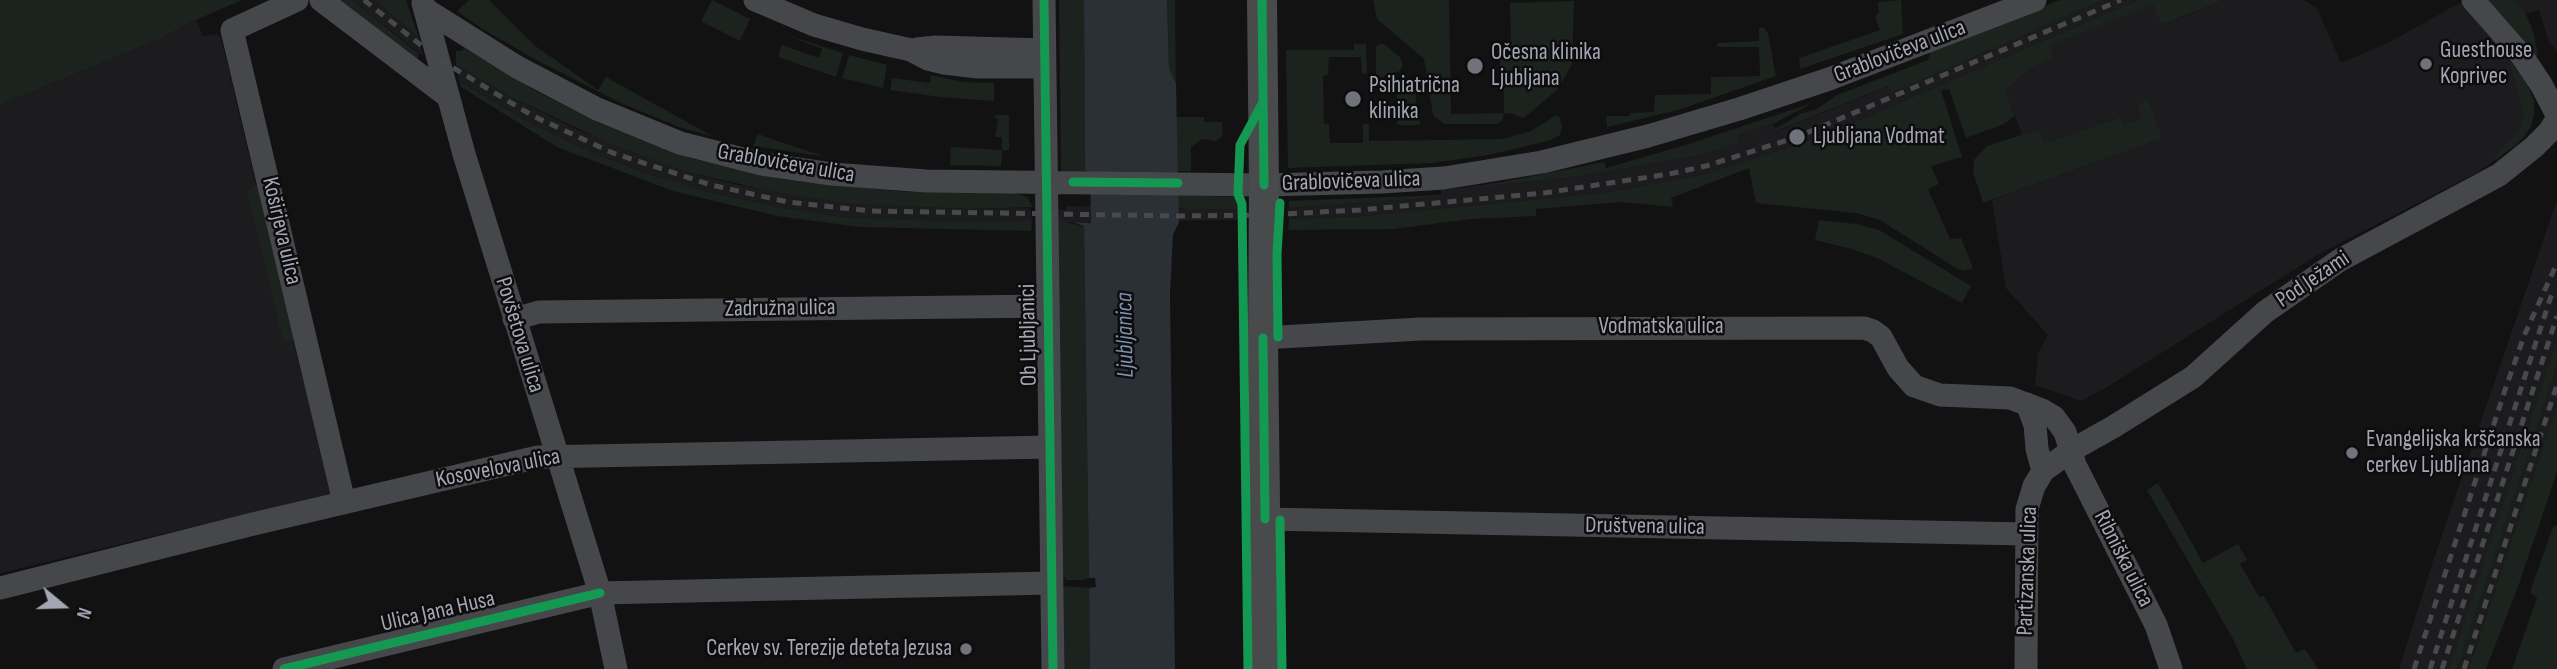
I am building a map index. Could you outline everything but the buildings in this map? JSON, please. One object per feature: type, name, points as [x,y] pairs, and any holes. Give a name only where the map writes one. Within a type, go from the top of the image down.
[{"type":"main road","points":[[1262,0],[1267,669]]},
{"type":"street","name":"Koširjeva ulica","points":[[297,0],[232,30],[344,502]]},
{"type":"street","points":[[321,0],[446,95]]},
{"type":"street","points":[[755,0],[830,30],[911,50],[928,59],[959,66],[1044,58]]},
{"type":"street","name":"Ob Ljubljanici","points":[[1044,0],[1053,669]]},
{"type":"street","name":"Grablovičeva ulica","points":[[424,5],[509,62],[582,102],[646,130],[700,149],[762,164],[832,174],[926,181],[1264,185],[1444,178],[1542,162],[1648,136],[1739,109],[1829,79],[2035,0]]},
{"type":"street","points":[[2473,0],[2522,56],[2542,86],[2557,117]]},
{"type":"street","name":"Povšetova ulica","points":[[424,5],[446,95],[600,593],[616,669]]},
{"type":"street","name":"Pod Ježami","points":[[2072,450],[2193,377],[2265,312],[2340,260],[2499,176],[2535,147],[2549,132],[2557,117]]},
{"type":"street","name":"Zadružna ulica","points":[[514,319],[539,312],[1048,306]]},
{"type":"street","name":"Vodmatska ulica","points":[[1263,338],[1420,329],[1864,328],[1881,337],[1898,368],[1914,386],[1940,395],[2010,398],[2027,404],[2054,417],[2065,432],[2072,450]]},
{"type":"street","points":[[2027,404],[2035,425],[2042,471],[2072,450]]},
{"type":"street","name":"Kosovelova ulica","points":[[0,588],[344,502],[538,457],[1050,447]]},
{"type":"street","name":"Ribniška ulica","points":[[2072,450],[2075,465],[2157,625],[2171,669]]},
{"type":"street","name":"Partizanska ulica","points":[[2026,669],[2025,534],[2030,497],[2042,471]]},
{"type":"street","name":"Društvena ulica","points":[[1265,519],[2025,534]]},
{"type":"street","name":"Ulica Jana Husa","points":[[284,669],[600,593],[1051,583]]},
{"type":"shaded area","points":[[0,0],[242,0],[157,40],[0,105]]},
{"type":"shaded area","points":[[336,0],[352,0],[419,54],[417,62]]},
{"type":"shaded area","points":[[352,0],[375,0],[419,38],[423,56]]},
{"type":"shaded area","points":[[375,0],[406,0],[419,38],[382,6]]},
{"type":"shaded area","points":[[469,0],[489,0],[534,45],[598,90],[606,77],[714,137],[679,127],[621,103],[538,61],[457,11]]},
{"type":"shaded area","points":[[712,0],[750,19],[740,41],[701,21]]},
{"type":"shaded area","points":[[1059,0],[1084,0],[1085,171],[1061,171]]},
{"type":"shaded area","points":[[1167,0],[1175,0],[1176,84],[1169,69]]},
{"type":"shaded area","points":[[1373,0],[1449,0],[1451,114],[1504,113],[1502,121],[1497,124],[1444,124],[1433,115],[1424,59],[1377,19]]},
{"type":"shaded area","points":[[1901,0],[1903,34],[1800,69],[1799,58],[1880,30],[1875,16],[1879,13],[1878,2]]},
{"type":"shaded area","points":[[2060,0],[2103,0],[1891,93],[1888,86],[1776,131],[1775,129],[1800,114],[1817,109],[1837,95],[1928,60],[1931,51]]},
{"type":"shaded area","points":[[2103,0],[2138,0],[1860,120],[1792,146],[1705,174],[1616,191],[1552,198],[1362,216],[1289,219],[1289,208],[1441,197],[1441,190],[1574,177],[1697,156],[1740,143],[1738,135],[1773,124],[1777,131],[1889,86],[1891,92]]},
{"type":"shaded area","points":[[2138,0],[2224,0],[2162,25],[2153,4],[2049,46],[2054,58],[2029,69],[2006,90],[2015,116],[2004,124],[1966,138],[1949,89],[1941,90],[1962,157],[1931,166],[1939,184],[1928,189],[1950,239],[1961,238],[1973,268],[1965,271],[1880,220],[1856,213],[1756,203],[1749,168],[1671,198],[1673,207],[1622,202],[1536,209],[1536,216],[1472,219],[1393,229],[1288,230],[1289,219],[1362,216],[1552,198],[1616,191],[1705,174],[1792,146],[1860,120]]},
{"type":"shaded area","points":[[2224,0],[2304,0],[2317,8],[2341,63],[2388,43],[2463,1],[2509,57],[2526,83],[2534,101],[2531,126],[2518,144],[2478,172],[2319,254],[2104,389],[2081,401],[2035,385],[2038,353],[2048,335],[2006,288],[1992,200],[2163,138],[2148,100],[2137,105],[2141,118],[2124,125],[2120,117],[2045,143],[2040,129],[2022,135],[2006,90],[2029,69],[2053,58],[2048,46],[2103,23],[2153,3],[2163,25]]},
{"type":"shaded area","points":[[2488,0],[2514,0],[2524,10],[2533,31],[2538,55],[2536,56]]},
{"type":"shaded area","points":[[2514,0],[2557,0],[2557,51],[2549,42],[2539,10],[2527,13]]},
{"type":"shaded area","points":[[1574,1],[1572,64],[1558,89],[1525,117],[1504,113],[1504,87],[1500,87],[1500,46],[1511,45],[1510,3]]},
{"type":"shaded area","points":[[196,20],[203,36],[217,34],[221,38],[330,494],[0,573],[0,105],[157,40]]},
{"type":"shaded area","points":[[1759,27],[1768,33],[1776,76],[1678,110],[1607,127],[1606,116],[1654,112],[1655,95],[1711,94],[1711,77],[1760,76],[1759,47],[1717,47],[1717,43],[1759,41]]},
{"type":"shaded area","points":[[787,35],[843,53],[836,77],[778,57],[782,45],[819,58],[822,49]]},
{"type":"shaded area","points":[[1354,44],[1366,44],[1367,74],[1362,74],[1361,57],[1329,57],[1328,75],[1323,76],[1324,123],[1329,124],[1330,143],[1363,143],[1363,124],[1369,124],[1369,141],[1502,139],[1531,131],[1555,116],[1559,116],[1562,126],[1560,135],[1548,141],[1488,155],[1432,163],[1288,168],[1286,50],[1354,50]]},
{"type":"shaded area","points":[[1384,44],[1400,57],[1403,65],[1400,71],[1384,76],[1382,85],[1376,85],[1376,47]]},
{"type":"shaded area","points":[[464,48],[534,90],[599,123],[693,159],[781,178],[855,187],[907,192],[1014,193],[1027,197],[1033,207],[967,209],[853,204],[780,193],[687,172],[613,145],[507,95],[456,65],[456,51],[462,51]]},
{"type":"shaded area","points":[[849,55],[887,65],[883,88],[842,78]]},
{"type":"shaded area","points":[[2506,56],[2526,83],[2534,101],[2534,114],[2531,126],[2523,138],[2496,160],[2494,158],[2519,130],[2524,115]]},
{"type":"shaded area","points":[[456,65],[507,95],[578,130],[687,172],[734,184],[853,204],[967,209],[1030,208],[1032,221],[845,217],[778,207],[710,192],[645,173],[596,154],[530,123],[459,81]]},
{"type":"shaded area","points":[[931,75],[963,82],[994,83],[994,101],[890,90],[892,78],[930,83]]},
{"type":"shaded area","points":[[459,81],[530,123],[596,154],[645,173],[710,192],[778,207],[845,217],[1032,221],[1031,231],[860,227],[777,216],[673,191],[557,147],[461,87]]},
{"type":"shaded area","points":[[1401,83],[1409,83],[1414,87],[1420,125],[1397,125],[1397,89]]},
{"type":"shaded area","points":[[2148,100],[2163,138],[1983,203],[1973,172],[1974,160],[1987,146],[2040,129],[2045,143],[2120,117],[2124,125],[2141,118],[2137,104]]},
{"type":"shaded area","points":[[1812,103],[1773,124],[1738,135],[1740,143],[1697,156],[1574,177],[1448,190],[1604,162],[1606,168]]},
{"type":"shaded area","points":[[995,115],[1009,115],[1009,150],[1002,150],[1002,137],[995,137],[998,119]]},
{"type":"shaded area","points":[[1176,117],[1204,117],[1204,122],[1222,122],[1223,134],[1219,139],[1202,139],[1191,147],[1191,171],[1178,171]]},
{"type":"shaded area","points":[[758,134],[780,142],[827,157],[753,146]]},
{"type":"shaded area","points":[[951,147],[1002,150],[1001,166],[950,165]]},
{"type":"shaded area","points":[[257,185],[294,341],[283,341],[247,190]]},
{"type":"shaded area","points":[[1159,194],[1235,197],[1240,208],[1184,209]]},
{"type":"shaded area","points":[[1441,197],[1289,208],[1289,201]]},
{"type":"shaded area","points":[[2557,200],[2557,405],[2469,669],[2399,669],[2433,561]]},
{"type":"shaded area","points":[[1066,206],[1238,210],[1238,220],[1067,224],[1057,221],[1057,210],[1066,210]]},
{"type":"shaded area","points":[[1819,220],[1857,224],[1879,230],[1971,286],[1962,303],[1877,258],[1815,240]]},
{"type":"shaded area","points":[[1057,221],[1084,226],[1089,578],[1084,580],[1066,580],[1063,577]]},
{"type":"shaded area","points":[[2557,339],[2557,364],[2489,572],[2457,669],[2449,669]]},
{"type":"shaded area","points":[[2557,405],[2557,472],[2518,587],[2486,669],[2469,669]]},
{"type":"shaded area","points":[[2158,483],[2203,563],[2238,544],[2247,560],[2240,564],[2259,597],[2264,596],[2296,653],[2305,649],[2318,669],[2247,669],[2233,639],[2147,490]]},
{"type":"shaded area","points":[[2557,525],[2557,669],[2512,669],[2537,598],[2530,592],[2553,527]]},
{"type":"shaded area","points":[[1065,586],[1089,588],[1090,669],[1064,669]]},
{"type":"water","name":"Ljubljanica","points":[[1084,0],[1167,0],[1169,68],[1176,84],[1179,222],[1173,235],[1170,293],[1175,669],[1090,669],[1089,588],[1096,587],[1095,578],[1089,578],[1084,226],[1073,222],[1091,223],[1090,172],[1085,171]]},
{"type":"railway","points":[[364,0],[437,58],[533,116],[613,153],[711,185],[788,202],[871,211],[1179,216],[1360,210],[1544,193],[1706,166],[1797,137],[2121,0]]},
{"type":"railway","points":[[2414,669],[2524,336],[2557,263]]},
{"type":"railway","points":[[2430,669],[2552,293]]},
{"type":"railway","points":[[2442,669],[2557,316]]},
{"type":"railway","points":[[2464,669],[2557,385]]},
{"type":"cycle path","points":[[1044,0],[1053,669]]},
{"type":"cycle path","points":[[1262,0],[1264,185]]},
{"type":"cycle path","points":[[1248,669],[1242,204],[1238,194],[1240,145],[1263,102]]},
{"type":"cycle path","points":[[1073,182],[1178,183]]},
{"type":"cycle path","points":[[1278,337],[1277,254],[1280,203]]},
{"type":"cycle path","points":[[1263,338],[1265,519]]},
{"type":"cycle path","points":[[1280,520],[1282,669]]},
{"type":"cycle path","points":[[284,669],[600,593]]},
{"type":"place","name":"Guesthouse Koprivec","points":[[2426,64]]},
{"type":"place","name":"Očesna klinika Ljubljana","points":[[1475,66]]},
{"type":"place","name":"Psihiatrična klinika","points":[[1353,99]]},
{"type":"place","name":"Ljubljana Vodmat","points":[[1797,137]]},
{"type":"place","name":"Evangelijska krščanska cerkev Ljubljana","points":[[2352,453]]},
{"type":"place","name":"Cerkev sv. Terezije deteta Jezusa","points":[[966,649]]}]
